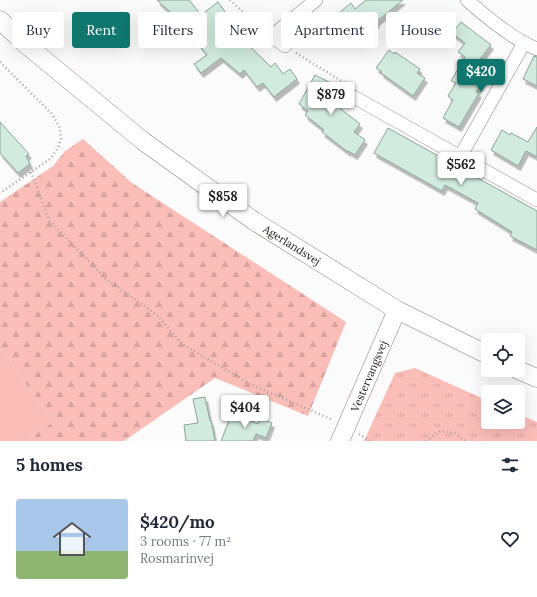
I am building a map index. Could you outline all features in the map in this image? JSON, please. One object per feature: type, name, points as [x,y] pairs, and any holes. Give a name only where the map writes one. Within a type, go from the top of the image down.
[{"type":"street","points":[[273,35],[316,0]]},
{"type":"street","points":[[460,157],[533,45],[486,17],[467,0]]},
{"type":"street","name":"Agerlandsvej","points":[[0,20],[24,43],[149,145],[254,222],[397,310],[481,352]]},
{"type":"street","points":[[273,37],[281,43]]},
{"type":"street","points":[[354,97],[537,200]]},
{"type":"street","name":"Vestervangsvej","points":[[343,434],[397,310]]},
{"type":"street","points":[[525,373],[537,378]]},
{"type":"path","points":[[230,0],[243,12]]},
{"type":"path","points":[[288,48],[353,89],[354,97]]},
{"type":"path","points":[[0,62],[52,114],[60,128],[61,139],[58,148],[50,159],[0,194]]},
{"type":"path","points":[[31,172],[49,220],[107,280],[156,314],[182,344],[250,384],[343,434]]},
{"type":"path","points":[[426,441],[440,431],[455,433],[465,441]]},
{"type":"green space","points":[[83,139],[132,183],[346,322],[308,416],[215,378],[124,441],[25,441],[53,422],[0,347],[0,202],[53,166],[65,151]]},
{"type":"green space","points":[[0,347],[53,422],[25,441],[0,441]]},
{"type":"green space","points":[[415,368],[481,398],[481,429],[525,429],[525,417],[537,422],[537,441],[364,441],[395,373]]},
{"type":"building","points":[[157,0],[189,0],[199,12],[170,12]]},
{"type":"building","points":[[366,0],[403,0],[388,12],[386,12],[386,14],[378,20],[378,12],[340,12],[351,3],[355,9]]},
{"type":"building","points":[[218,2],[225,12],[215,12],[215,48],[252,48],[271,67],[275,63],[283,74],[290,69],[297,79],[274,97],[263,83],[257,87],[244,70],[240,74],[221,58],[201,73],[194,64],[207,55],[202,48],[207,48],[207,12],[205,12]]},
{"type":"building","points":[[461,22],[491,45],[474,67],[487,76],[476,92],[479,93],[459,127],[443,118],[453,100],[448,96],[456,83],[451,81],[465,57],[458,52],[465,43],[456,36],[456,28]]},
{"type":"building","points":[[389,50],[394,54],[395,52],[420,69],[417,73],[425,78],[413,96],[376,68]]},
{"type":"building","points":[[534,56],[537,57],[537,86],[523,79]]},
{"type":"building","points":[[315,75],[335,85],[328,99],[360,124],[354,132],[365,140],[355,155],[348,152],[322,132],[324,130],[305,115],[308,111],[299,104]]},
{"type":"building","points":[[0,122],[29,154],[26,156],[30,164],[18,173],[0,153]]},
{"type":"building","points":[[537,127],[537,157],[526,151],[518,166],[491,150],[502,130],[528,142]]},
{"type":"building","points":[[388,128],[537,211],[537,250],[510,236],[512,232],[475,209],[478,203],[445,185],[442,191],[374,153]]},
{"type":"building","points":[[205,397],[215,441],[186,441],[184,425],[198,423],[193,399]]},
{"type":"building","points":[[232,413],[258,424],[260,418],[272,423],[266,438],[256,434],[253,441],[221,441]]}]
